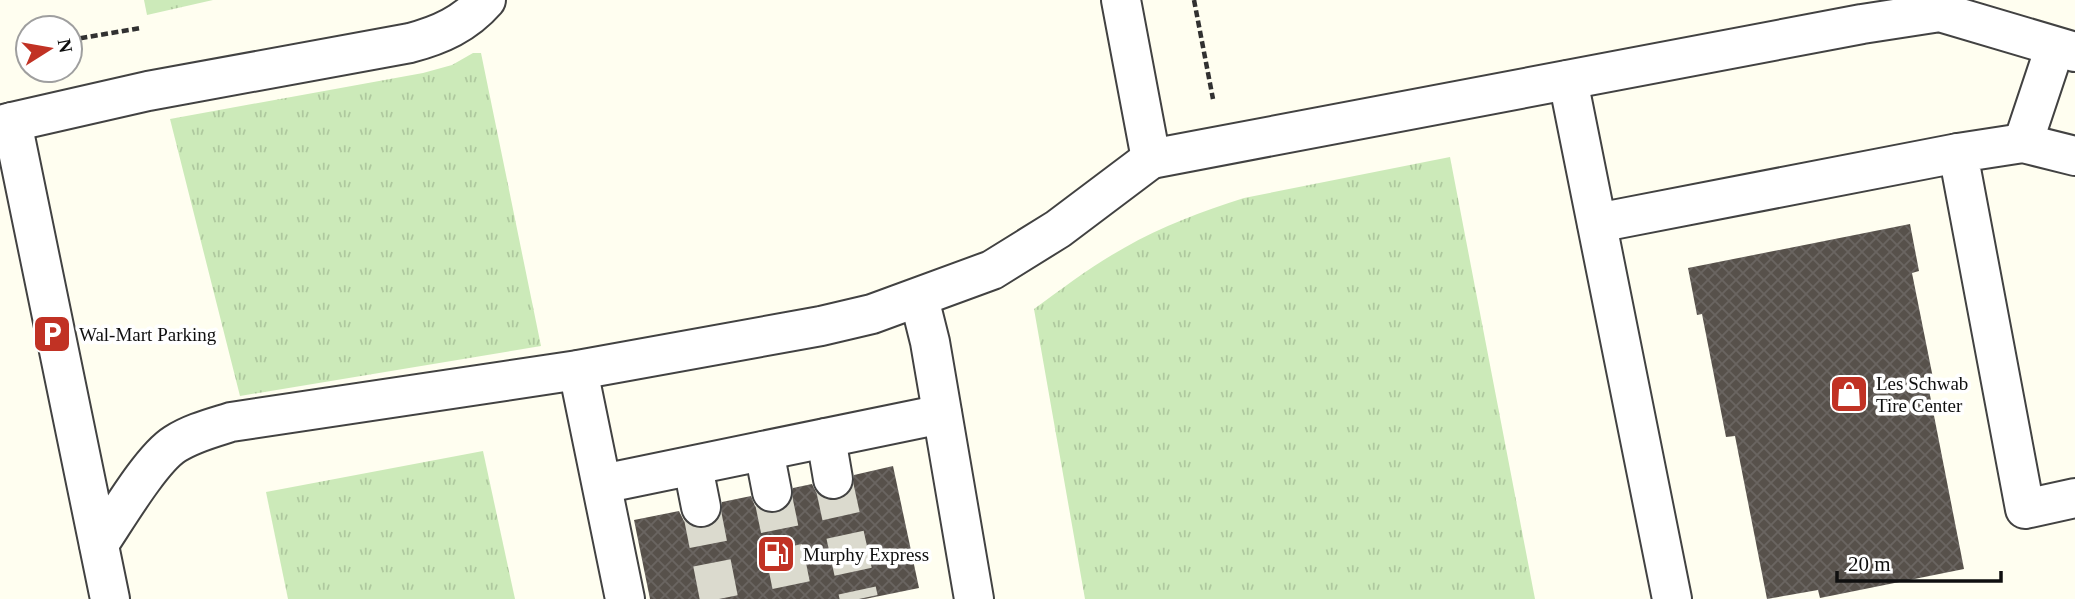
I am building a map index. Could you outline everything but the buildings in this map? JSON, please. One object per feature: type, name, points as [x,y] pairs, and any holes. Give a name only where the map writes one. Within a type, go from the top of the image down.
[{"type":"lane","points":[[110,599],[6,123],[148,91],[438,36],[451,29],[486,0]]},
{"type":"lane","points":[[1121,0],[1151,159]]},
{"type":"lane","points":[[99,544],[158,460],[173,445],[195,434],[231,422],[578,370],[821,326],[872,314],[992,270],[1058,229],[1151,159],[1862,24],[1940,12],[2065,50],[2023,143]]},
{"type":"lane","points":[[1569,80],[1672,599]]},
{"type":"lane","points":[[1597,223],[1958,153],[2023,143],[2075,156]]},
{"type":"lane","points":[[1958,153],[2025,509],[2075,498]]},
{"type":"lane","points":[[919,298],[930,342],[974,599]]},
{"type":"lane","points":[[578,370],[625,599]]},
{"type":"lane","points":[[602,484],[942,414]]},
{"type":"lane","points":[[826,438],[834,479]]},
{"type":"lane","points":[[764,451],[772,492]]},
{"type":"lane","points":[[693,467],[701,506]]},
{"type":"path","points":[[84,38],[141,28]]},
{"type":"green space","points":[[144,0],[213,0],[147,15]]},
{"type":"green space","points":[[473,53],[481,53],[541,346],[240,396],[170,119],[423,73],[452,65]]},
{"type":"green space","points":[[1450,157],[1535,599],[1085,599],[1034,309],[1112,255],[1153,233],[1198,214],[1244,198]]},
{"type":"green space","points":[[483,451],[515,599],[288,599],[266,492]]},
{"type":"tunnel","points":[[833,479],[859,599]]},
{"type":"tunnel","points":[[772,492],[794,599]]},
{"type":"tunnel","points":[[701,507],[719,599]]},
{"type":"place","name":"Wal-Mart Parking","points":[[52,334]]},
{"type":"place","name":"Les Schwab Tire Center","points":[[1849,394]]},
{"type":"place","name":"Murphy Express","points":[[776,554]]}]
